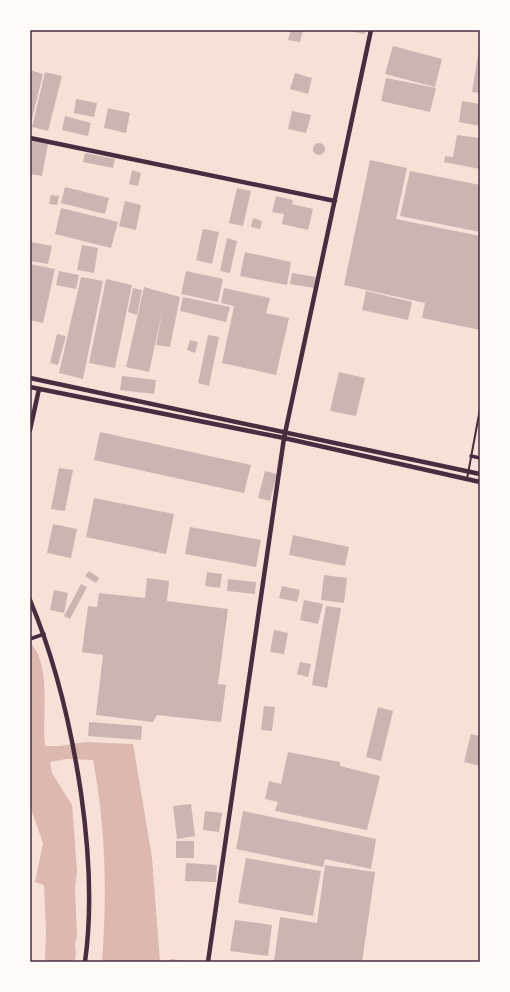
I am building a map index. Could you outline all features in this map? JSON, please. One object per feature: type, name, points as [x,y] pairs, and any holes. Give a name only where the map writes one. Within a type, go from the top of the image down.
[{"type":"street","points":[[208,962],[285,432],[372,30]]},
{"type":"street","points":[[30,138],[335,201]]},
{"type":"street","points":[[30,378],[480,474]]},
{"type":"street","points":[[30,387],[284,438],[480,482]]},
{"type":"street","points":[[30,430],[39,389]]},
{"type":"street","points":[[471,456],[480,458]]},
{"type":"street","points":[[30,600],[45,634],[65,701],[76,757],[87,837],[89,866],[89,935],[85,962]]},
{"type":"street","points":[[32,638],[45,634]]},
{"type":"lane","points":[[467,479],[480,409]]},
{"type":"shaded area","points":[[30,641],[38,655],[44,678],[45,746],[60,746],[85,742],[133,744],[152,858],[160,962],[102,962],[105,912],[103,836],[101,810],[93,760],[66,759],[50,762],[52,773],[72,805],[77,871],[75,889],[77,935],[75,944],[76,953],[75,962],[45,962],[46,930],[44,885],[35,882],[43,843],[30,806]]},
{"type":"building","points":[[291,30],[303,30],[300,42],[288,40]]},
{"type":"building","points":[[344,30],[365,30],[365,34]]},
{"type":"building","points":[[393,46],[442,59],[435,87],[385,74]]},
{"type":"building","points":[[480,49],[480,93],[472,92]]},
{"type":"building","points":[[30,70],[43,74],[31,123],[30,123]]},
{"type":"building","points":[[45,72],[62,76],[48,131],[32,127]]},
{"type":"building","points":[[295,73],[312,78],[308,94],[290,89]]},
{"type":"building","points":[[386,78],[436,88],[430,112],[381,101]]},
{"type":"building","points":[[76,99],[97,103],[94,117],[74,113]]},
{"type":"building","points":[[462,101],[480,104],[480,126],[459,122]]},
{"type":"building","points":[[108,108],[130,113],[126,133],[104,128]]},
{"type":"building","points":[[292,111],[311,115],[306,133],[288,129]]},
{"type":"building","points":[[65,116],[91,123],[88,136],[62,130]]},
{"type":"building","points":[[457,135],[480,138],[480,169],[444,162],[445,156],[453,157]]},
{"type":"building","points":[[30,141],[48,144],[42,176],[30,174]]},
{"type":"building","points":[[319,143],[323,145],[325,149],[323,153],[319,155],[315,153],[313,149],[315,145]]},
{"type":"building","points":[[85,153],[115,159],[113,168],[83,162]]},
{"type":"building","points":[[370,160],[407,168],[396,219],[480,236],[480,330],[422,318],[425,303],[344,285]]},
{"type":"building","points":[[132,170],[141,173],[138,186],[129,184]]},
{"type":"building","points":[[410,171],[480,185],[480,232],[400,216]]},
{"type":"building","points":[[65,187],[109,198],[105,214],[61,203]]},
{"type":"building","points":[[237,188],[251,191],[243,226],[229,223]]},
{"type":"building","points":[[51,195],[59,196],[57,205],[49,204]]},
{"type":"building","points":[[276,196],[293,200],[292,204],[313,209],[308,230],[282,224],[284,214],[272,212]]},
{"type":"building","points":[[125,201],[141,205],[136,230],[119,226]]},
{"type":"building","points":[[61,208],[118,222],[111,248],[55,234]]},
{"type":"building","points":[[253,218],[262,221],[260,229],[251,227]]},
{"type":"building","points":[[203,229],[219,232],[212,264],[196,260]]},
{"type":"building","points":[[227,238],[237,241],[230,273],[220,271]]},
{"type":"building","points":[[31,242],[52,246],[48,264],[30,261]]},
{"type":"building","points":[[82,245],[98,248],[94,273],[77,270]]},
{"type":"building","points":[[245,252],[291,262],[287,285],[240,276]]},
{"type":"building","points":[[30,264],[55,269],[43,323],[30,320]]},
{"type":"building","points":[[59,271],[79,275],[76,289],[56,285]]},
{"type":"building","points":[[186,271],[223,279],[218,302],[181,294]]},
{"type":"building","points":[[292,273],[316,277],[314,288],[290,284]]},
{"type":"building","points":[[81,277],[103,281],[83,379],[59,373]]},
{"type":"building","points":[[106,279],[132,285],[115,368],[89,363]]},
{"type":"building","points":[[144,287],[180,297],[170,347],[156,345],[163,308],[149,372],[126,367]]},
{"type":"building","points":[[133,288],[142,290],[137,315],[128,312]]},
{"type":"building","points":[[224,288],[270,298],[266,313],[252,310],[289,318],[276,375],[222,363],[234,306],[221,303]]},
{"type":"building","points":[[366,291],[412,302],[408,320],[362,310]]},
{"type":"building","points":[[183,297],[230,307],[226,322],[180,311]]},
{"type":"building","points":[[57,334],[66,336],[58,365],[50,363]]},
{"type":"building","points":[[208,335],[219,337],[209,386],[198,383]]},
{"type":"building","points":[[190,340],[198,342],[195,353],[187,350]]},
{"type":"building","points":[[339,372],[365,378],[356,416],[330,411]]},
{"type":"building","points":[[122,376],[156,380],[154,394],[120,390]]},
{"type":"building","points":[[100,432],[251,465],[244,493],[94,460]]},
{"type":"building","points":[[59,468],[73,470],[65,511],[51,509]]},
{"type":"building","points":[[265,471],[277,474],[270,501],[258,498]]},
{"type":"building","points":[[94,498],[174,514],[166,554],[86,537]]},
{"type":"building","points":[[53,524],[77,529],[71,558],[47,553]]},
{"type":"building","points":[[190,527],[261,540],[256,567],[185,554]]},
{"type":"building","points":[[293,535],[349,547],[345,566],[289,555]]},
{"type":"building","points":[[89,571],[99,578],[96,583],[85,576]]},
{"type":"building","points":[[207,572],[222,574],[220,588],[205,586]]},
{"type":"building","points":[[324,575],[347,578],[344,603],[321,600]]},
{"type":"building","points":[[147,578],[169,581],[167,601],[228,609],[218,684],[226,685],[221,722],[157,715],[153,722],[96,715],[103,655],[82,652],[88,606],[97,607],[99,593],[145,598]]},
{"type":"building","points":[[228,579],[256,582],[255,594],[227,591]]},
{"type":"building","points":[[81,584],[87,587],[70,619],[64,616]]},
{"type":"building","points":[[282,586],[300,590],[297,602],[279,598]]},
{"type":"building","points":[[54,590],[68,593],[64,613],[50,610]]},
{"type":"building","points":[[304,600],[323,604],[318,624],[300,620]]},
{"type":"building","points":[[326,606],[341,608],[327,688],[312,685]]},
{"type":"building","points":[[274,630],[288,633],[284,654],[270,652]]},
{"type":"building","points":[[300,662],[311,664],[308,677],[297,674]]},
{"type":"building","points":[[264,706],[275,707],[272,731],[261,730]]},
{"type":"building","points":[[378,707],[393,711],[381,761],[366,757]]},
{"type":"building","points":[[89,722],[142,726],[141,740],[88,736]]},
{"type":"building","points":[[471,734],[480,736],[480,766],[464,762]]},
{"type":"building","points":[[288,752],[340,762],[340,766],[380,776],[367,830],[275,811],[278,802],[265,799],[269,781],[281,784]]},
{"type":"building","points":[[191,804],[195,836],[177,839],[173,806]]},
{"type":"building","points":[[205,811],[222,813],[219,832],[203,830]]},
{"type":"building","points":[[243,811],[376,839],[371,869],[325,859],[323,867],[236,849]]},
{"type":"building","points":[[176,841],[194,841],[194,858],[176,858]]},
{"type":"building","points":[[246,858],[321,871],[313,916],[238,903]]},
{"type":"building","points":[[186,863],[217,865],[216,882],[185,881]]},
{"type":"building","points":[[325,865],[375,872],[362,962],[274,962],[280,917],[317,923]]},
{"type":"building","points":[[235,920],[272,925],[268,956],[230,951]]},
{"type":"building","points":[[171,959],[184,961],[184,962],[170,962]]}]
